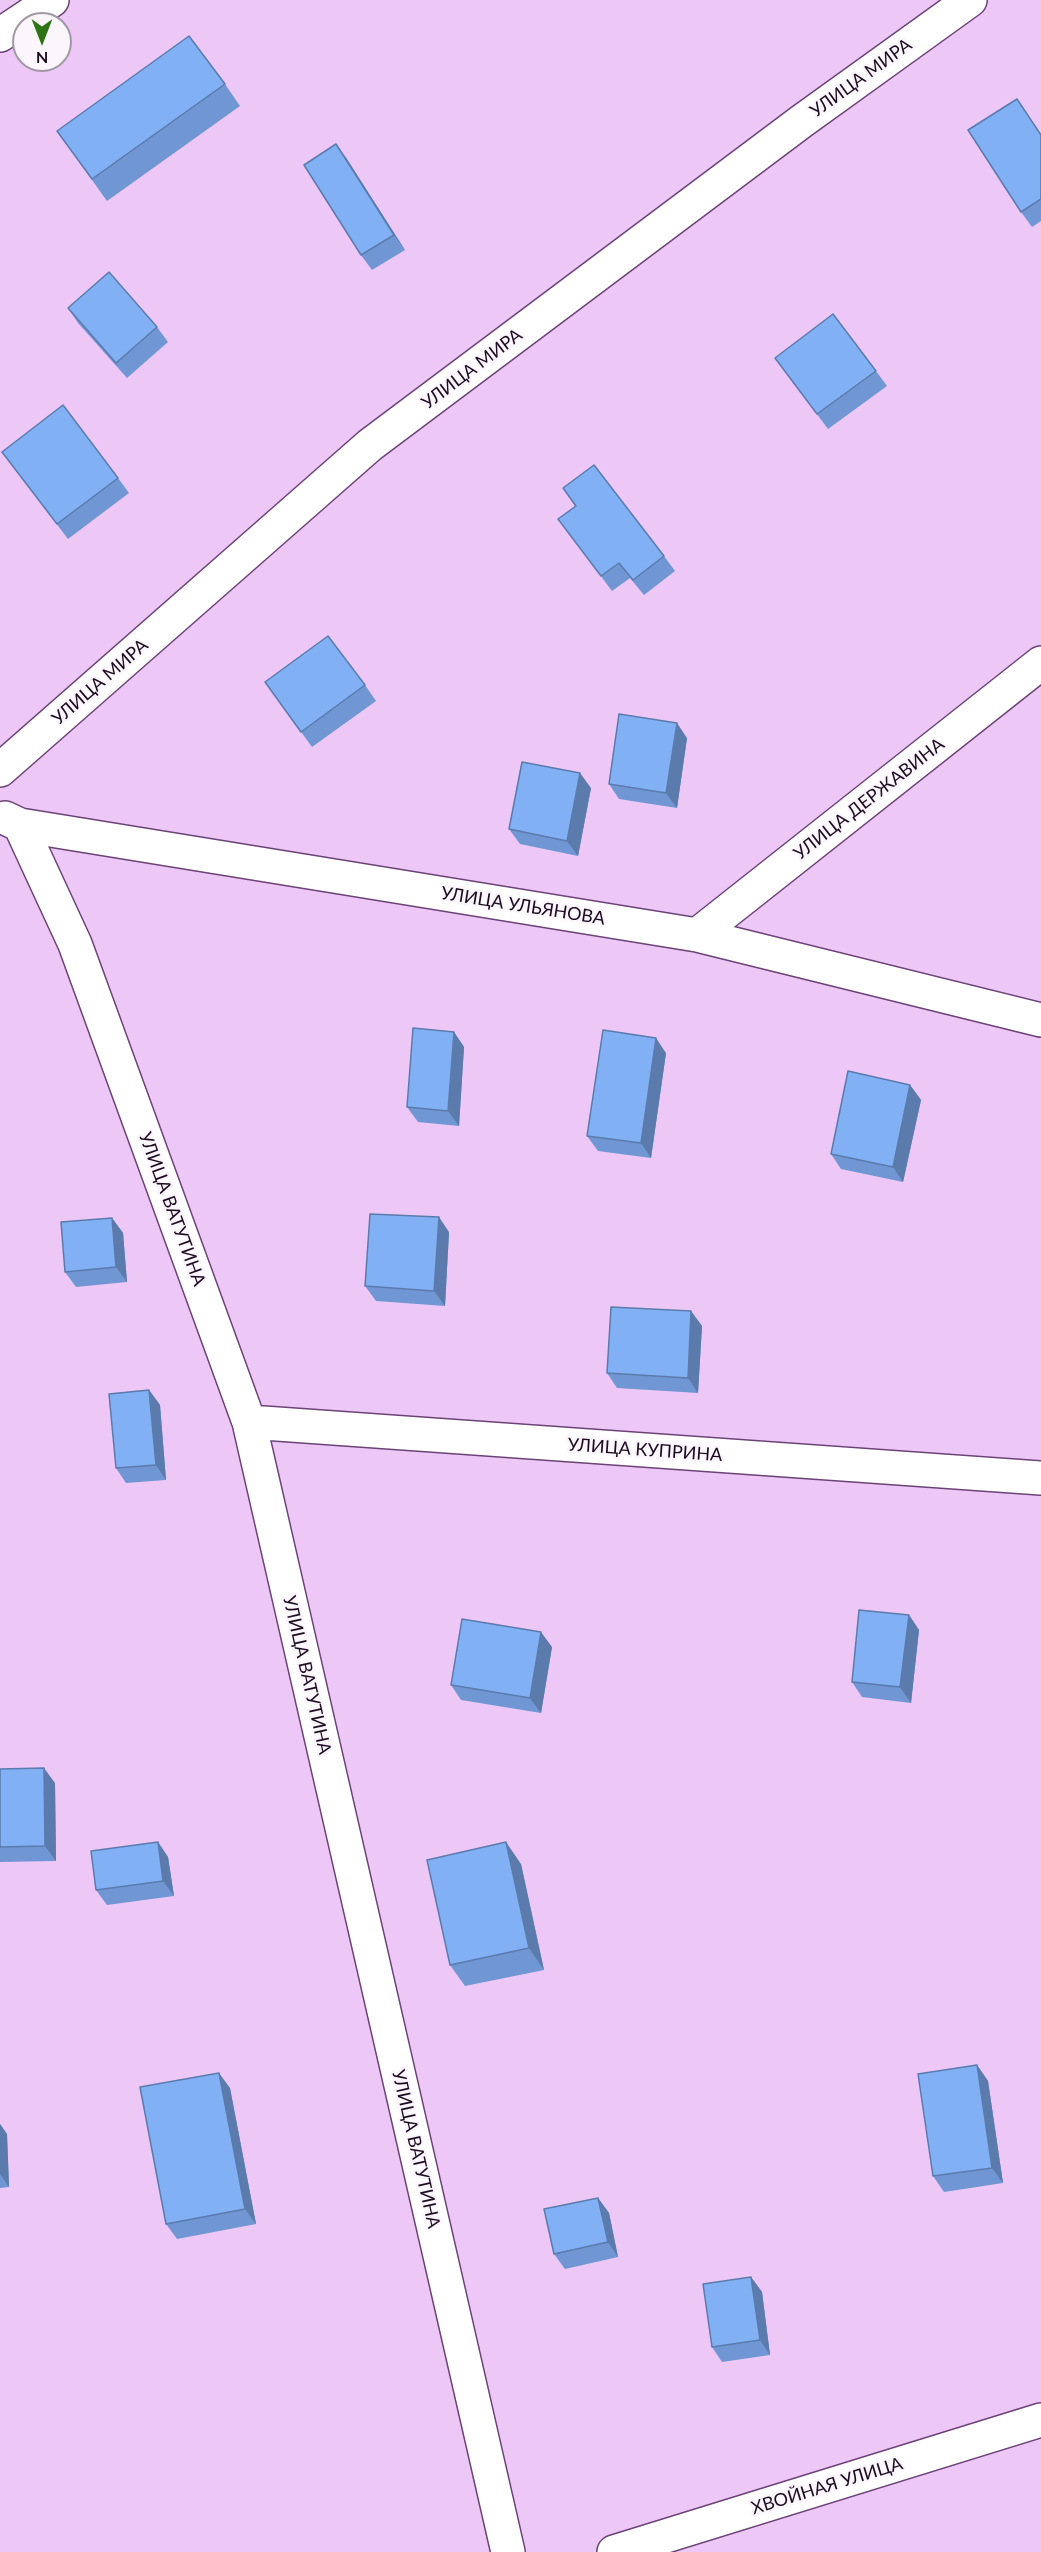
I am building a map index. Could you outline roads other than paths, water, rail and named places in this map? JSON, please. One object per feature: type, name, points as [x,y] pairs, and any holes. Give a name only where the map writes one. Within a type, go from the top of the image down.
[{"type":"street","points":[[0,35],[52,0]]},
{"type":"street","name":"УЛИЦА МИРА","points":[[0,770],[370,445],[802,121],[970,0]]},
{"type":"street","name":"УЛИЦА ДЕРЖАВИНА","points":[[697,935],[1041,663]]},
{"type":"street","name":"УЛИЦА УЛЬЯНОВА","points":[[10,820],[697,935],[1041,1020]]},
{"type":"street","name":"УЛИЦА ВАТУТИНА","points":[[10,820],[75,944],[249,1422],[508,2552]]},
{"type":"street","name":"УЛИЦА КУПРИНА","points":[[249,1422],[1041,1478]]},
{"type":"street","name":"ХВОЙНАЯ УЛИЦА","points":[[614,2552],[1041,2420]]}]
